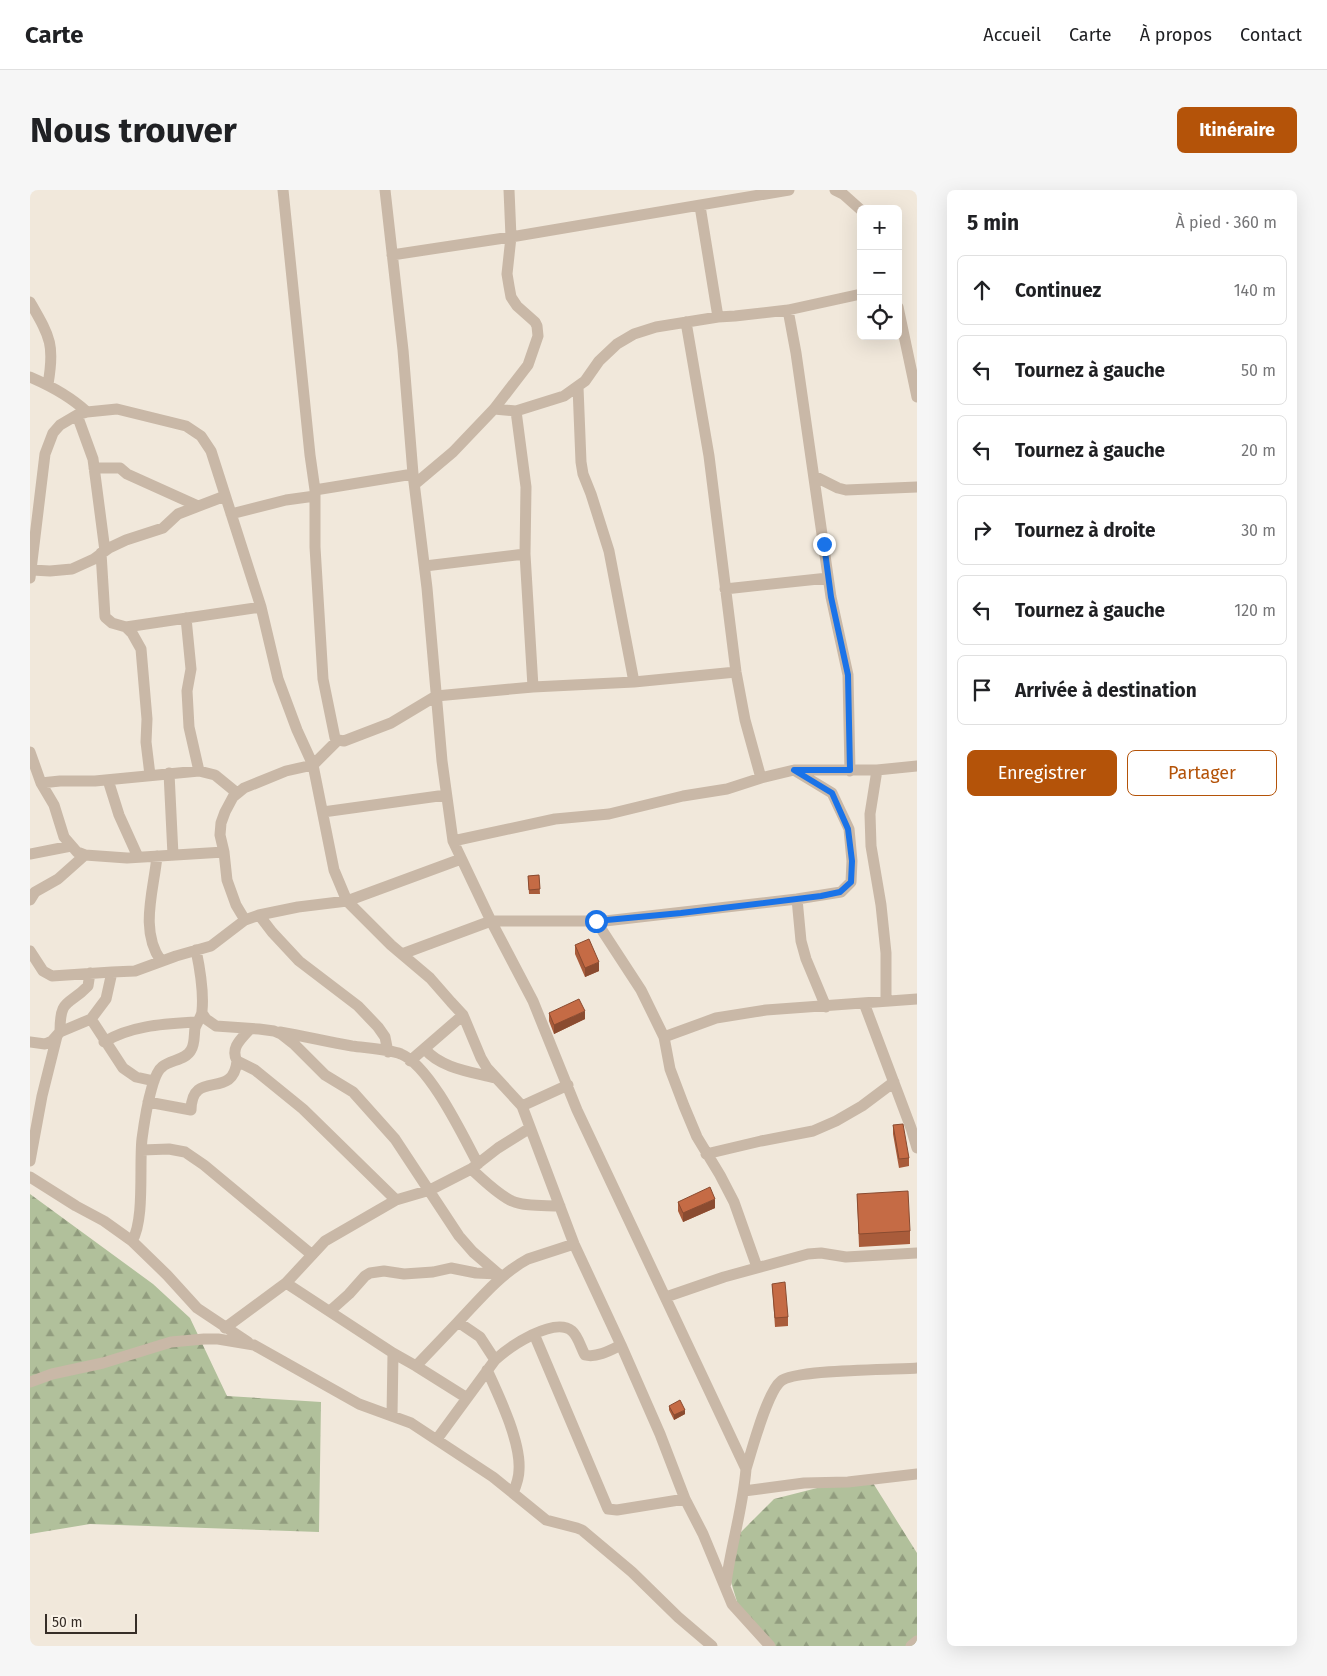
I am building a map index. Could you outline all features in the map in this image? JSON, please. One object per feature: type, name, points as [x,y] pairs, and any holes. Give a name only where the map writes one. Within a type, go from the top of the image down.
[{"type":"street","points":[[282,190],[315,493],[323,679],[335,738],[344,741],[391,723],[436,696],[533,687],[634,682],[736,672]]},
{"type":"street","points":[[385,190],[403,350],[414,479],[425,566],[446,796],[453,842],[490,921],[532,1001],[577,1110],[746,1469]]},
{"type":"street","points":[[231,514],[315,493],[414,479],[452,452],[494,409],[528,365],[538,336],[535,322],[517,306],[511,297],[507,274],[511,237],[509,190]]},
{"type":"street","points":[[722,202],[730,190]]},
{"type":"street","points":[[392,255],[789,190]]},
{"type":"street","points":[[835,190],[843,194],[857,206]]},
{"type":"street","points":[[700,206],[718,317]]},
{"type":"street","points":[[494,409],[516,411],[564,396],[585,381],[599,361],[617,344],[634,334],[656,327],[718,317],[788,310],[857,295]]},
{"type":"street","points":[[30,302],[49,338],[52,361],[48,384]]},
{"type":"street","points":[[788,310],[828,578],[848,675],[850,770]]},
{"type":"street","points":[[686,322],[709,456],[736,672],[745,720],[761,778]]},
{"type":"street","points":[[902,326],[917,398]]},
{"type":"street","points":[[30,377],[48,384],[75,401],[82,413],[94,468],[103,552],[105,617],[112,623],[126,627],[261,608]]},
{"type":"street","points":[[578,387],[583,474],[609,551],[634,682]]},
{"type":"street","points":[[225,496],[178,514],[163,528],[126,540],[94,559],[72,569],[31,574],[44,454],[53,433],[60,425],[82,413],[117,409],[186,426],[201,436],[211,452],[261,608],[278,679],[297,730],[314,765],[334,870],[347,901],[391,945],[430,978],[463,1015],[481,1058],[495,1078],[510,1091],[522,1106],[574,1244],[621,1345],[660,1434],[685,1499],[726,1585],[732,1604],[770,1646]]},
{"type":"street","points":[[516,411],[526,488],[524,554],[533,687]]},
{"type":"street","points":[[94,468],[120,468],[127,474],[198,506]]},
{"type":"street","points":[[814,476],[846,490],[917,487]]},
{"type":"street","points":[[425,566],[524,554]]},
{"type":"street","points":[[725,590],[828,578]]},
{"type":"street","points":[[186,618],[191,669],[187,690],[189,727],[199,770]]},
{"type":"street","points":[[126,627],[132,633],[142,655],[147,719],[146,742],[150,775]]},
{"type":"street","points":[[245,920],[236,905],[227,880],[220,834],[221,823],[233,797],[244,788],[286,770],[314,765],[338,740]]},
{"type":"street","points":[[30,752],[41,783],[54,805],[64,837],[77,852],[85,855],[127,858],[224,852]]},
{"type":"street","points":[[453,842],[555,819],[608,814],[683,796],[727,789],[794,770],[877,770],[917,766]]},
{"type":"street","points":[[41,783],[60,780],[108,780],[199,770],[215,775],[237,793]]},
{"type":"street","points":[[402,954],[490,921],[596,921],[681,913],[840,892],[851,882],[852,861],[848,829],[832,793],[794,770]]},
{"type":"street","points":[[877,770],[870,814],[871,846],[885,943],[886,1001]]},
{"type":"street","points":[[169,773],[173,855]]},
{"type":"street","points":[[108,780],[120,816],[138,857]]},
{"type":"street","points":[[323,812],[446,796]]},
{"type":"street","points":[[30,854],[72,846]]},
{"type":"street","points":[[30,900],[35,892],[58,879],[85,855]]},
{"type":"street","points":[[157,856],[149,913],[155,949],[161,961]]},
{"type":"street","points":[[30,951],[43,971],[52,976],[135,971],[211,946],[245,920],[259,915],[298,907],[347,901],[461,859]]},
{"type":"street","points":[[797,899],[801,942],[826,1007]]},
{"type":"street","points":[[259,915],[299,961],[358,1006],[378,1027],[385,1037],[388,1052]]},
{"type":"street","points":[[596,921],[641,990],[664,1037],[670,1069],[697,1137],[734,1202],[757,1267]]},
{"type":"street","points":[[132,1240],[136,1234],[139,1217],[142,1150],[148,1102],[154,1081],[161,1067],[191,1051],[200,1017],[199,964],[196,950]]},
{"type":"street","points":[[30,1042],[45,1044],[52,1041],[58,1034],[91,1019],[106,999],[112,972]]},
{"type":"street","points":[[30,1162],[42,1096],[58,1034],[61,1011],[67,1002],[88,986],[90,973]]},
{"type":"street","points":[[664,1037],[716,1018],[766,1010],[917,999]]},
{"type":"street","points":[[864,1004],[917,1148]]},
{"type":"street","points":[[410,1061],[463,1015]]},
{"type":"street","points":[[104,1042],[115,1035],[145,1026],[200,1017],[216,1026],[274,1031],[324,1042],[402,1055],[429,1080],[447,1108],[475,1166],[501,1194],[514,1202],[560,1206]]},
{"type":"street","points":[[91,1019],[104,1042],[123,1068],[136,1078],[154,1081]]},
{"type":"street","points":[[148,1102],[191,1110],[192,1099],[202,1087],[218,1084],[231,1078],[236,1070],[237,1061],[234,1053],[237,1043],[250,1029]]},
{"type":"street","points":[[274,1031],[295,1045],[325,1075],[353,1092],[395,1140],[459,1236],[473,1252],[500,1276]]},
{"type":"street","points":[[425,1049],[430,1055],[442,1062],[495,1078]]},
{"type":"street","points":[[237,1061],[255,1070],[303,1109],[396,1200]]},
{"type":"street","points":[[706,1154],[813,1131],[836,1121],[862,1106],[894,1082]]},
{"type":"street","points":[[522,1106],[568,1085]]},
{"type":"street","points":[[225,1328],[286,1283],[324,1241],[396,1200],[430,1190],[475,1166],[498,1148],[530,1128]]},
{"type":"street","points":[[142,1150],[169,1149],[185,1152],[204,1165],[312,1254]]},
{"type":"street","points":[[30,1177],[132,1240],[197,1308],[225,1328],[359,1404],[411,1423],[438,1439],[493,1476],[546,1520],[582,1530],[632,1572],[678,1617],[712,1646]]},
{"type":"street","points":[[416,1366],[500,1276],[528,1258],[574,1244]]},
{"type":"street","points":[[666,1297],[757,1267],[808,1254],[821,1253],[846,1258],[917,1253]]},
{"type":"street","points":[[330,1312],[365,1276],[377,1271],[404,1274],[433,1272],[451,1268],[500,1276]]},
{"type":"street","points":[[286,1283],[393,1353],[467,1398]]},
{"type":"street","points":[[458,1322],[480,1337],[495,1360]]},
{"type":"street","points":[[438,1439],[495,1360],[504,1351],[534,1334],[557,1326],[565,1327],[574,1332],[587,1356],[598,1355],[621,1345]]},
{"type":"street","points":[[534,1334],[608,1510],[685,1499]]},
{"type":"street","points":[[30,1382],[52,1374],[103,1363],[171,1342],[218,1339],[254,1345]]},
{"type":"street","points":[[392,1416],[393,1353]]},
{"type":"street","points":[[726,1585],[732,1544],[744,1492],[746,1469],[758,1427],[775,1388],[781,1381],[788,1377],[833,1372],[917,1368]]},
{"type":"street","points":[[487,1370],[518,1450],[520,1469],[513,1493]]},
{"type":"street","points":[[744,1492],[804,1484],[848,1482],[917,1474]]},
{"type":"street","points":[[911,1646],[917,1641]]},
{"type":"green space","points":[[30,1194],[153,1284],[190,1318],[227,1396],[321,1402],[319,1532],[90,1524],[30,1534]]},
{"type":"green space","points":[[868,1475],[917,1553],[917,1646],[766,1646],[741,1615],[728,1572],[734,1539],[774,1499]]},
{"type":"building","points":[[539,875],[540,889],[529,890],[528,876]]},
{"type":"building","points":[[589,939],[599,962],[585,968],[575,945]]},
{"type":"building","points":[[579,999],[585,1011],[554,1025],[549,1013]]},
{"type":"building","points":[[903,1124],[909,1158],[899,1159],[893,1125]]},
{"type":"building","points":[[710,1187],[715,1199],[683,1213],[678,1202]]},
{"type":"building","points":[[908,1191],[910,1231],[859,1234],[857,1194]]},
{"type":"building","points":[[785,1282],[788,1317],[775,1318],[772,1284]]},
{"type":"building","points":[[680,1400],[685,1410],[674,1415],[669,1406]]},
{"type":"route","points":[[596,921],[821,896],[840,892],[851,882],[852,861],[848,829],[832,793],[794,770],[850,770],[848,675],[831,597],[824,544]]}]
